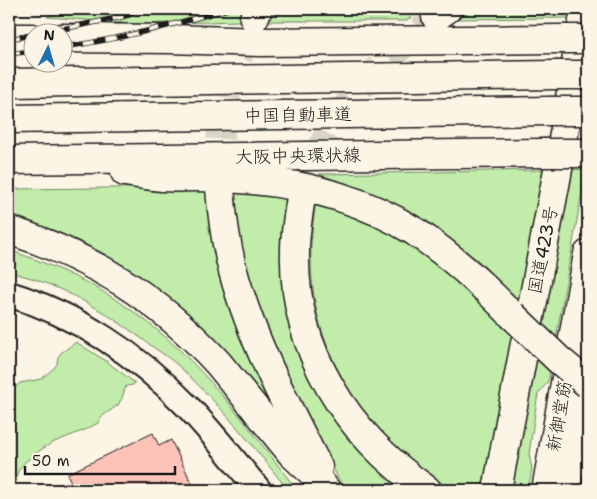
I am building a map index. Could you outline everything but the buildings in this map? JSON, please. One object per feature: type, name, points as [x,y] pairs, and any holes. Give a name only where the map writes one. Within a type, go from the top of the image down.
[{"type":"main road","name":"国道423号","points":[[497,490],[557,175],[585,9]]},
{"type":"main road","points":[[9,38],[22,38]]},
{"type":"main road","points":[[72,38],[260,42],[575,39]]},
{"type":"main road","name":"中国自動車道","points":[[9,83],[588,75]]},
{"type":"main road","name":"中国自動車道","points":[[9,119],[588,111]]},
{"type":"main road","name":"大阪中央環状線","points":[[22,160],[588,152]]},
{"type":"main road","points":[[22,160],[163,177],[236,178],[263,181],[320,191],[357,203],[387,216],[415,232],[460,266],[559,360],[588,384]]},
{"type":"main road","points":[[220,188],[230,257],[248,315],[274,378],[303,439],[331,490]]},
{"type":"main road","points":[[301,198],[295,242],[295,263],[300,310],[312,352],[326,381],[359,428],[383,454],[427,490]]},
{"type":"main road","points":[[9,230],[82,258],[125,282],[169,315],[205,348],[292,454],[313,472],[326,490]]},
{"type":"main road","name":"新御堂筋","points":[[546,490],[588,254]]},
{"type":"main road","name":"新御堂筋","points":[[566,490],[588,366]]},
{"type":"street","points":[[9,294],[61,314],[98,334],[156,376],[188,407],[259,490]]},
{"type":"green space","points":[[69,9],[245,9],[239,21],[138,24],[47,17]]},
{"type":"green space","points":[[274,9],[421,9],[406,21],[269,21]]},
{"type":"green space","points":[[465,9],[573,9],[571,18],[451,19]]},
{"type":"green space","points":[[586,169],[549,378],[538,394],[529,454],[532,469],[528,490],[508,490],[565,170]]},
{"type":"green space","points":[[544,170],[520,303],[480,262],[426,220],[370,193],[319,174]]},
{"type":"green space","points":[[207,187],[211,231],[276,416],[230,364],[9,223],[9,189]]},
{"type":"green space","points":[[234,187],[290,194],[285,291],[405,490],[344,490],[274,345],[264,319],[247,268],[236,214]]},
{"type":"green space","points":[[316,200],[356,212],[410,242],[452,275],[515,334],[487,490],[452,490],[447,487],[402,452],[360,406],[345,384],[324,336],[312,285],[311,243]]},
{"type":"green space","points":[[9,250],[42,262],[89,284],[120,302],[158,331],[202,372],[241,418],[297,490],[288,490],[225,413],[176,364],[88,303],[45,283],[9,272]]},
{"type":"green space","points":[[76,342],[106,361],[135,383],[126,386],[118,405],[101,417],[98,423],[52,443],[25,462],[18,471],[15,488],[9,489],[9,393],[20,383],[41,379],[54,368],[61,353]]},
{"type":"tunnel","points":[[301,198],[317,156],[330,131],[354,96],[387,60],[436,17]]},
{"type":"tunnel","points":[[220,181],[220,137],[229,84],[254,20]]},
{"type":"railway","points":[[72,27],[152,9]]},
{"type":"railway","points":[[72,45],[145,31],[227,9]]},
{"type":"railway","points":[[9,39],[22,37]]},
{"type":"railway","points":[[9,54],[22,52]]}]
